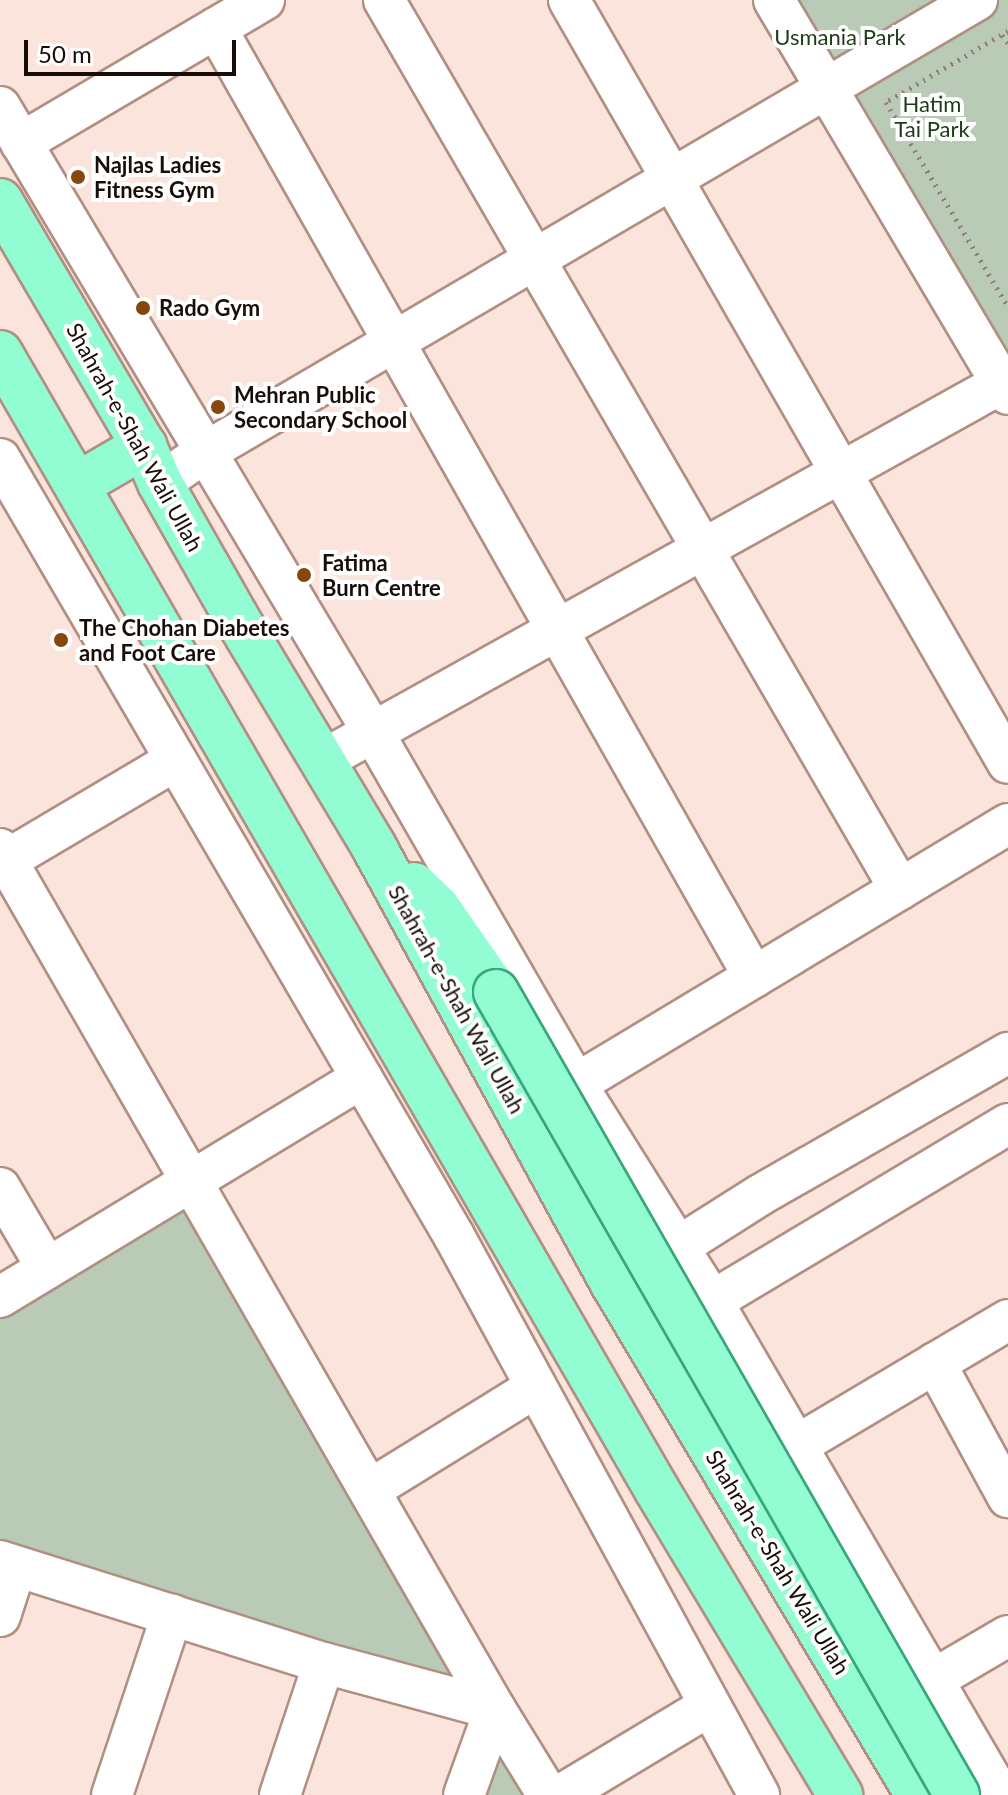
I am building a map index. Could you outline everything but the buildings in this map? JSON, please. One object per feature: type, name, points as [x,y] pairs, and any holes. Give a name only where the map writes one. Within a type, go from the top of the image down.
[{"type":"main road","name":"Shahrah-e-Shah Wali Ullah","points":[[9,216],[236,617],[374,847],[614,1285],[918,1795]]},
{"type":"main road","points":[[0,353],[657,1490],[840,1795]]},
{"type":"main road","points":[[77,485],[152,465]]},
{"type":"main road","points":[[374,847],[437,907],[496,992],[957,1795]]},
{"type":"main road","points":[[657,1490],[759,1704],[807,1795]]},
{"type":"street","points":[[21,143],[264,0]]},
{"type":"street","points":[[384,0],[900,889]]},
{"type":"street","points":[[569,0],[1008,763]]},
{"type":"street","points":[[323,760],[839,473],[1005,388],[774,0]]},
{"type":"street","points":[[152,465],[204,453],[977,0]]},
{"type":"street","points":[[216,28],[754,977]]},
{"type":"street","points":[[0,107],[284,588],[374,734],[576,1084],[712,1301],[1000,1795]]},
{"type":"street","points":[[9,216],[59,207]]},
{"type":"street","points":[[0,459],[454,1236],[759,1795]]},
{"type":"street","points":[[236,617],[284,588]]},
{"type":"street","points":[[176,760],[2,858],[371,1489],[495,1709],[548,1795]]},
{"type":"street","points":[[576,1084],[1008,824]]},
{"type":"street","points":[[614,1285],[679,1248],[760,1195],[1008,1053]]},
{"type":"street","points":[[0,1297],[362,1078]]},
{"type":"street","points":[[647,1340],[1008,1124]]},
{"type":"street","points":[[0,1188],[47,1268]]},
{"type":"street","points":[[732,1484],[1008,1320]]},
{"type":"street","points":[[935,1363],[1008,1497]]},
{"type":"street","points":[[371,1489],[536,1387]]},
{"type":"street","points":[[0,1616],[8,1563],[324,1663],[495,1709]]},
{"type":"street","points":[[112,1795],[172,1615]]},
{"type":"street","points":[[871,1717],[1008,1636]]},
{"type":"street","points":[[280,1795],[324,1663]]},
{"type":"street","points":[[561,1795],[709,1706]]},
{"type":"street","points":[[464,1795],[495,1709]]},
{"type":"path","points":[[1008,43],[1005,33],[886,102],[1008,307]]},
{"type":"green space","name":"Hatim Tai Park","points":[[774,0],[1008,0],[1008,394]]},
{"type":"green space","points":[[198,1191],[544,1795],[459,1795],[490,1708],[0,1561],[0,1297]]},
{"type":"place","name":"Najlas Ladies Fitness Gym","points":[[78,177]]},
{"type":"place","name":"Rado Gym","points":[[143,308]]},
{"type":"place","name":"Mehran Public Secondary School","points":[[218,407]]},
{"type":"place","name":"Fatima Burn Centre","points":[[304,575]]},
{"type":"place","name":"The Chohan Diabetes and Foot Care","points":[[61,640]]},
{"type":"park label","name":"Usmania Park","points":[[840,37]]}]
